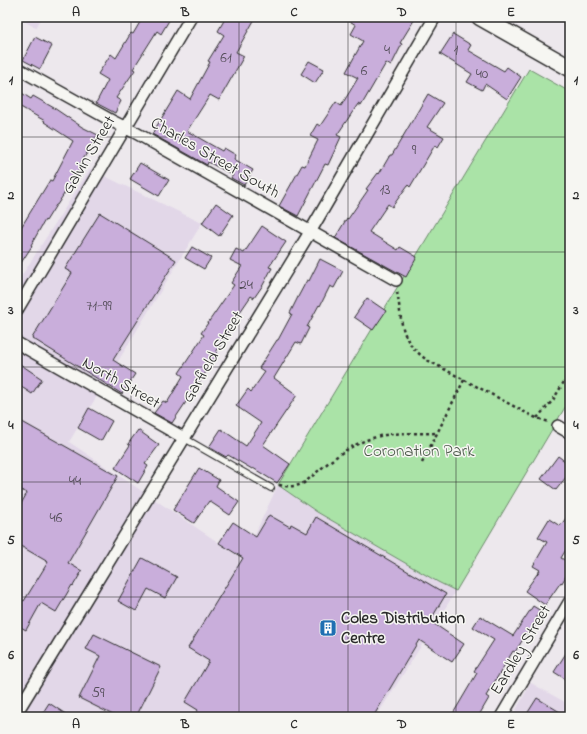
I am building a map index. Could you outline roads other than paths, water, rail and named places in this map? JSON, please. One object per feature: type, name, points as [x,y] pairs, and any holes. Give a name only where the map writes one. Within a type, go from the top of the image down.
[{"type":"street","name":"Galvin Street","points":[[17,310],[191,17]]},
{"type":"street","name":"Garfield Street","points":[[17,712],[310,232],[435,17]]},
{"type":"street","points":[[480,17],[570,68]]},
{"type":"street","name":"Charles Street South","points":[[17,68],[125,128],[143,136],[310,232],[395,285]]},
{"type":"street","name":"North Street","points":[[17,343],[184,438]]},
{"type":"street","points":[[558,426],[570,433]]},
{"type":"street","name":"Eardley Street","points":[[501,717],[570,601]]},
{"type":"lane","name":"North Street","points":[[184,438],[272,488]]},
{"type":"place","name":"Coles Distribution Centre","points":[[328,628]]},
{"type":"park label","name":"Coronation Park","points":[[419,451]]}]
